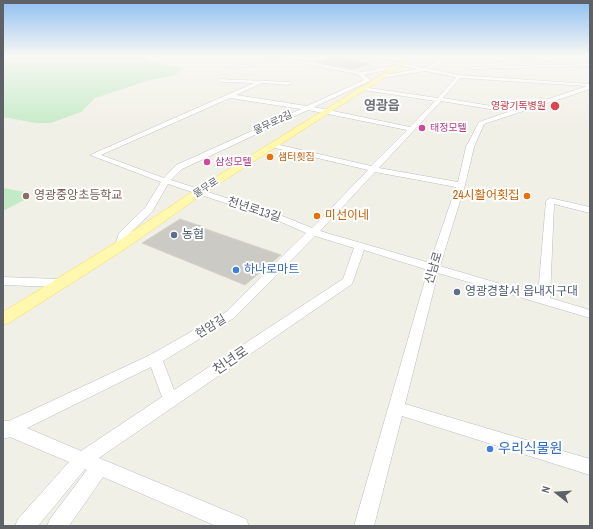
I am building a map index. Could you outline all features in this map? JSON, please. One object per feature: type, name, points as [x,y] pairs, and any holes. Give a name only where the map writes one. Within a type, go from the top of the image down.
[{"type":"main road","name":"물무로","points":[[3,319],[120,246],[199,192],[375,81]]},
{"type":"street","name":"천년로13길","points":[[235,81],[288,83]]},
{"type":"street","name":"물무로2길","points":[[120,246],[124,233],[149,210],[166,181],[179,167],[366,81]]},
{"type":"street","name":"현암길","points":[[5,429],[155,359],[230,315],[313,232],[439,100],[455,81]]},
{"type":"street","points":[[520,81],[590,86]]},
{"type":"street","name":"천년로13길","points":[[261,82],[94,155],[166,181],[282,219],[313,232],[590,314]]},
{"type":"street","name":"신남로","points":[[364,526],[434,268],[461,185],[470,146],[481,122],[516,112],[590,86]]},
{"type":"street","points":[[364,88],[516,112]]},
{"type":"street","points":[[572,93],[584,95]]},
{"type":"street","points":[[230,96],[305,108],[411,129]]},
{"type":"street","points":[[274,145],[373,169],[461,185]]},
{"type":"street","points":[[544,300],[550,201],[564,202],[590,210]]},
{"type":"street","name":"천년로","points":[[25,526],[82,460],[348,281],[360,246]]},
{"type":"street","points":[[3,281],[59,283]]},
{"type":"street","points":[[155,359],[171,400]]},
{"type":"street","points":[[396,408],[590,467]]},
{"type":"street","points":[[5,429],[100,467],[239,526]]},
{"type":"street","points":[[57,526],[100,467]]},
{"type":"green space","points":[[3,81],[148,81],[95,98],[81,112],[51,123],[35,123],[3,117]]},
{"type":"green space","points":[[3,188],[31,193],[28,198],[3,211]]},
{"type":"building","name":"하나로마트","points":[[180,219],[281,255],[245,285],[142,243]]},
{"type":"place","name":"영광기독병원","points":[[555,106]]},
{"type":"place","name":"태정모텔","points":[[422,128]]},
{"type":"place","name":"샘터횟집","points":[[270,157]]},
{"type":"place","name":"삼성모텔","points":[[207,162]]},
{"type":"place","name":"영광중앙초등학교","points":[[26,196]]},
{"type":"place","name":"24시활어횟집","points":[[527,196]]},
{"type":"place","name":"미선이네","points":[[317,216]]},
{"type":"place","name":"농협","points":[[174,235]]},
{"type":"place","name":"하나로마트","points":[[236,270]]},
{"type":"place","name":"영광경찰서 읍내지구대","points":[[457,292]]},
{"type":"place","name":"우리식물원","points":[[490,449]]},
{"type":"district","name":"영광읍","points":[[382,107]]}]
